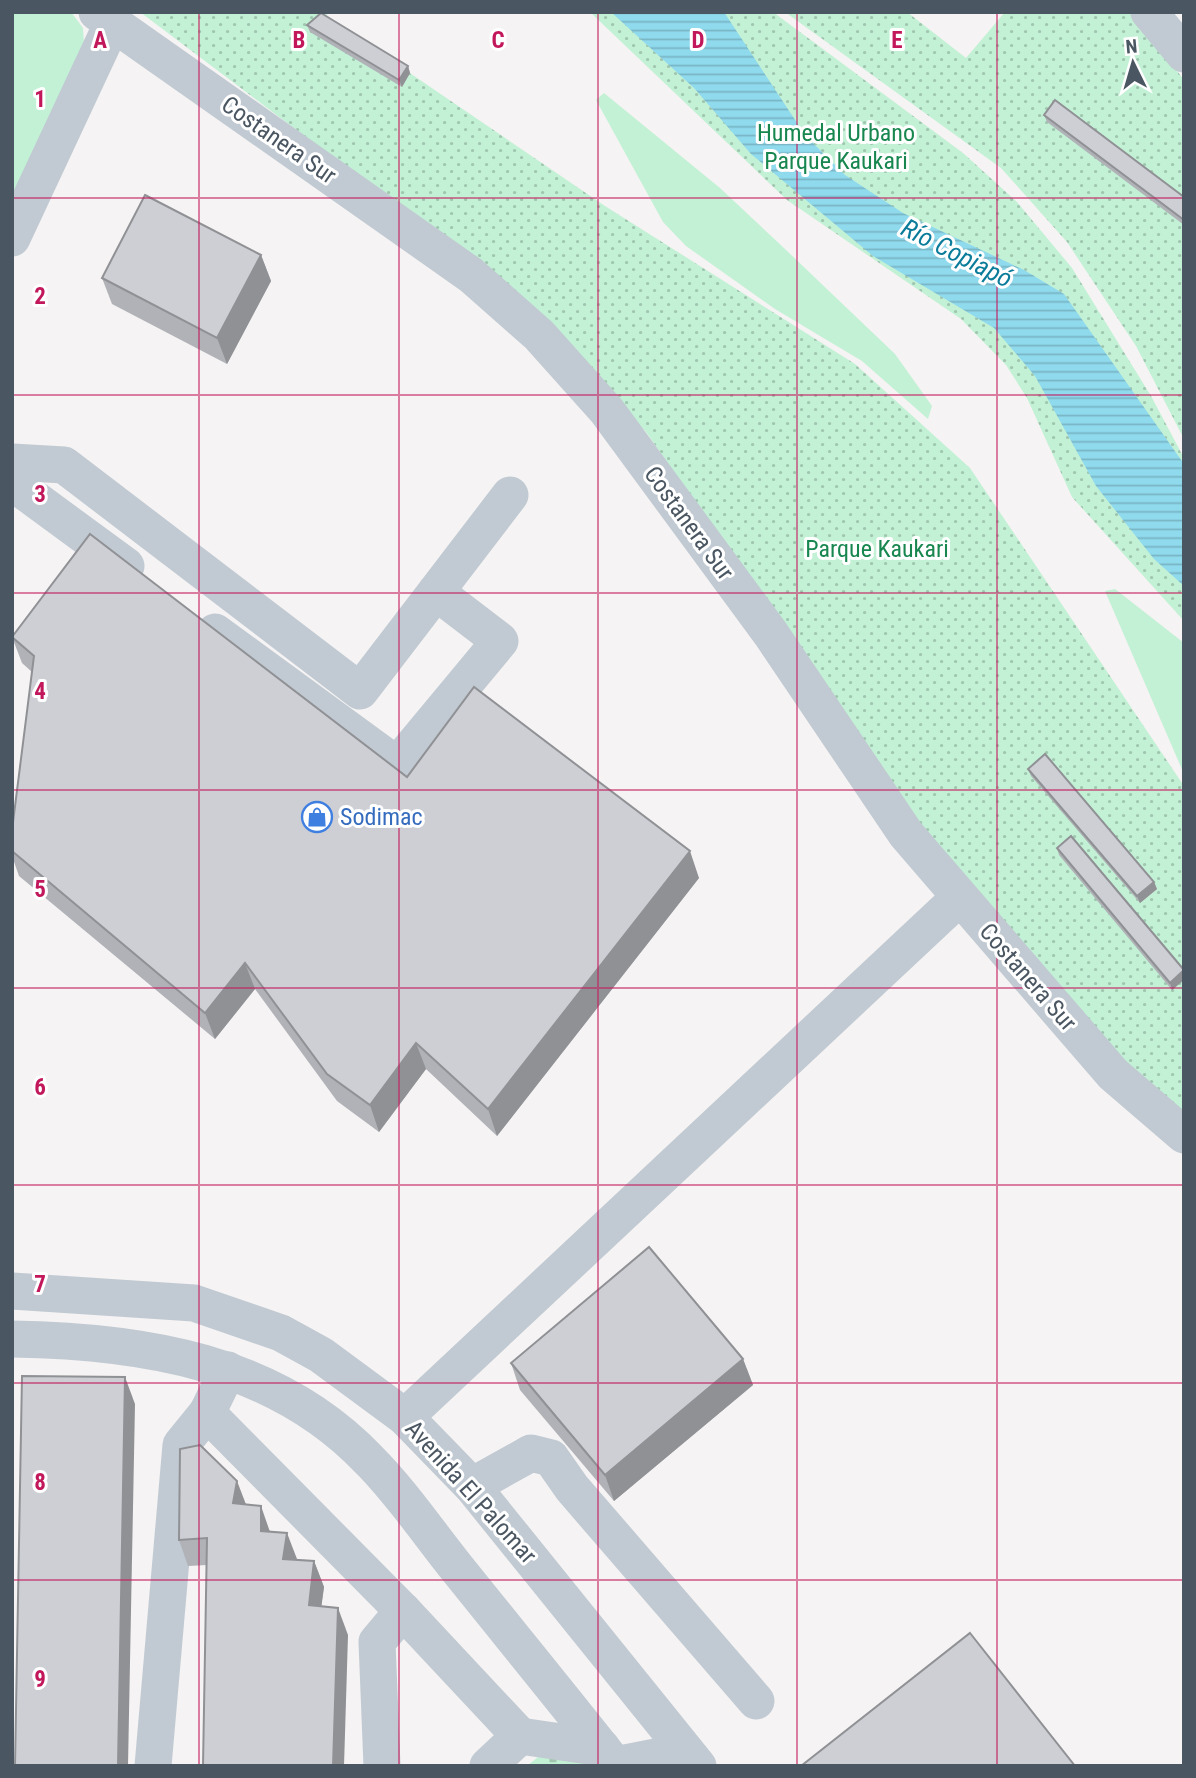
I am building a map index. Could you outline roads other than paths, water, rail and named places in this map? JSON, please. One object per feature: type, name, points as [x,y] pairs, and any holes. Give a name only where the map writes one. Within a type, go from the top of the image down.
[{"type":"street","points":[[1149,12],[1184,54]]},
{"type":"street","points":[[12,238],[105,18]]},
{"type":"street","name":"Costanera Sur","points":[[105,18],[471,275],[539,335],[607,411],[771,634],[906,834],[958,898],[1113,1074],[1184,1135]]},
{"type":"street","points":[[12,462],[64,465],[360,691],[510,495]]},
{"type":"street","points":[[12,472],[17,485],[151,584]]},
{"type":"street","points":[[184,609],[397,765],[500,641],[436,592]]},
{"type":"street","points":[[405,1417],[958,898]]},
{"type":"street","name":"Avenida El Palomar","points":[[12,1291],[194,1303],[281,1333],[321,1355],[405,1417],[472,1486],[696,1766]]},
{"type":"street","points":[[69,1340],[80,1316],[75,1295]]},
{"type":"street","points":[[12,1339],[69,1340],[149,1348],[228,1370],[262,1385],[320,1418],[370,1460],[611,1760]]},
{"type":"street","points":[[153,1766],[181,1445],[207,1413],[228,1370]]},
{"type":"street","points":[[207,1413],[403,1611],[520,1736],[611,1760],[656,1758],[696,1766]]},
{"type":"street","points":[[472,1486],[531,1453],[551,1458],[572,1488],[756,1701]]},
{"type":"street","points":[[382,1766],[377,1642],[403,1611]]},
{"type":"street","points":[[488,1766],[520,1736]]},
{"type":"water","name":"Río Copiapó","points":[[611,12],[724,12],[805,135],[845,175],[903,213],[1024,270],[1064,294],[1184,464],[1184,586],[1154,559],[1096,486],[1035,376],[994,328],[873,256],[751,154],[694,88]]},
{"type":"place","name":"Sodimac","points":[[317,817]]},
{"type":"park label","name":"Humedal Urbano Parque Kaukari","points":[[836,147]]},
{"type":"park label","name":"Parque Kaukari","points":[[877,549]]}]
